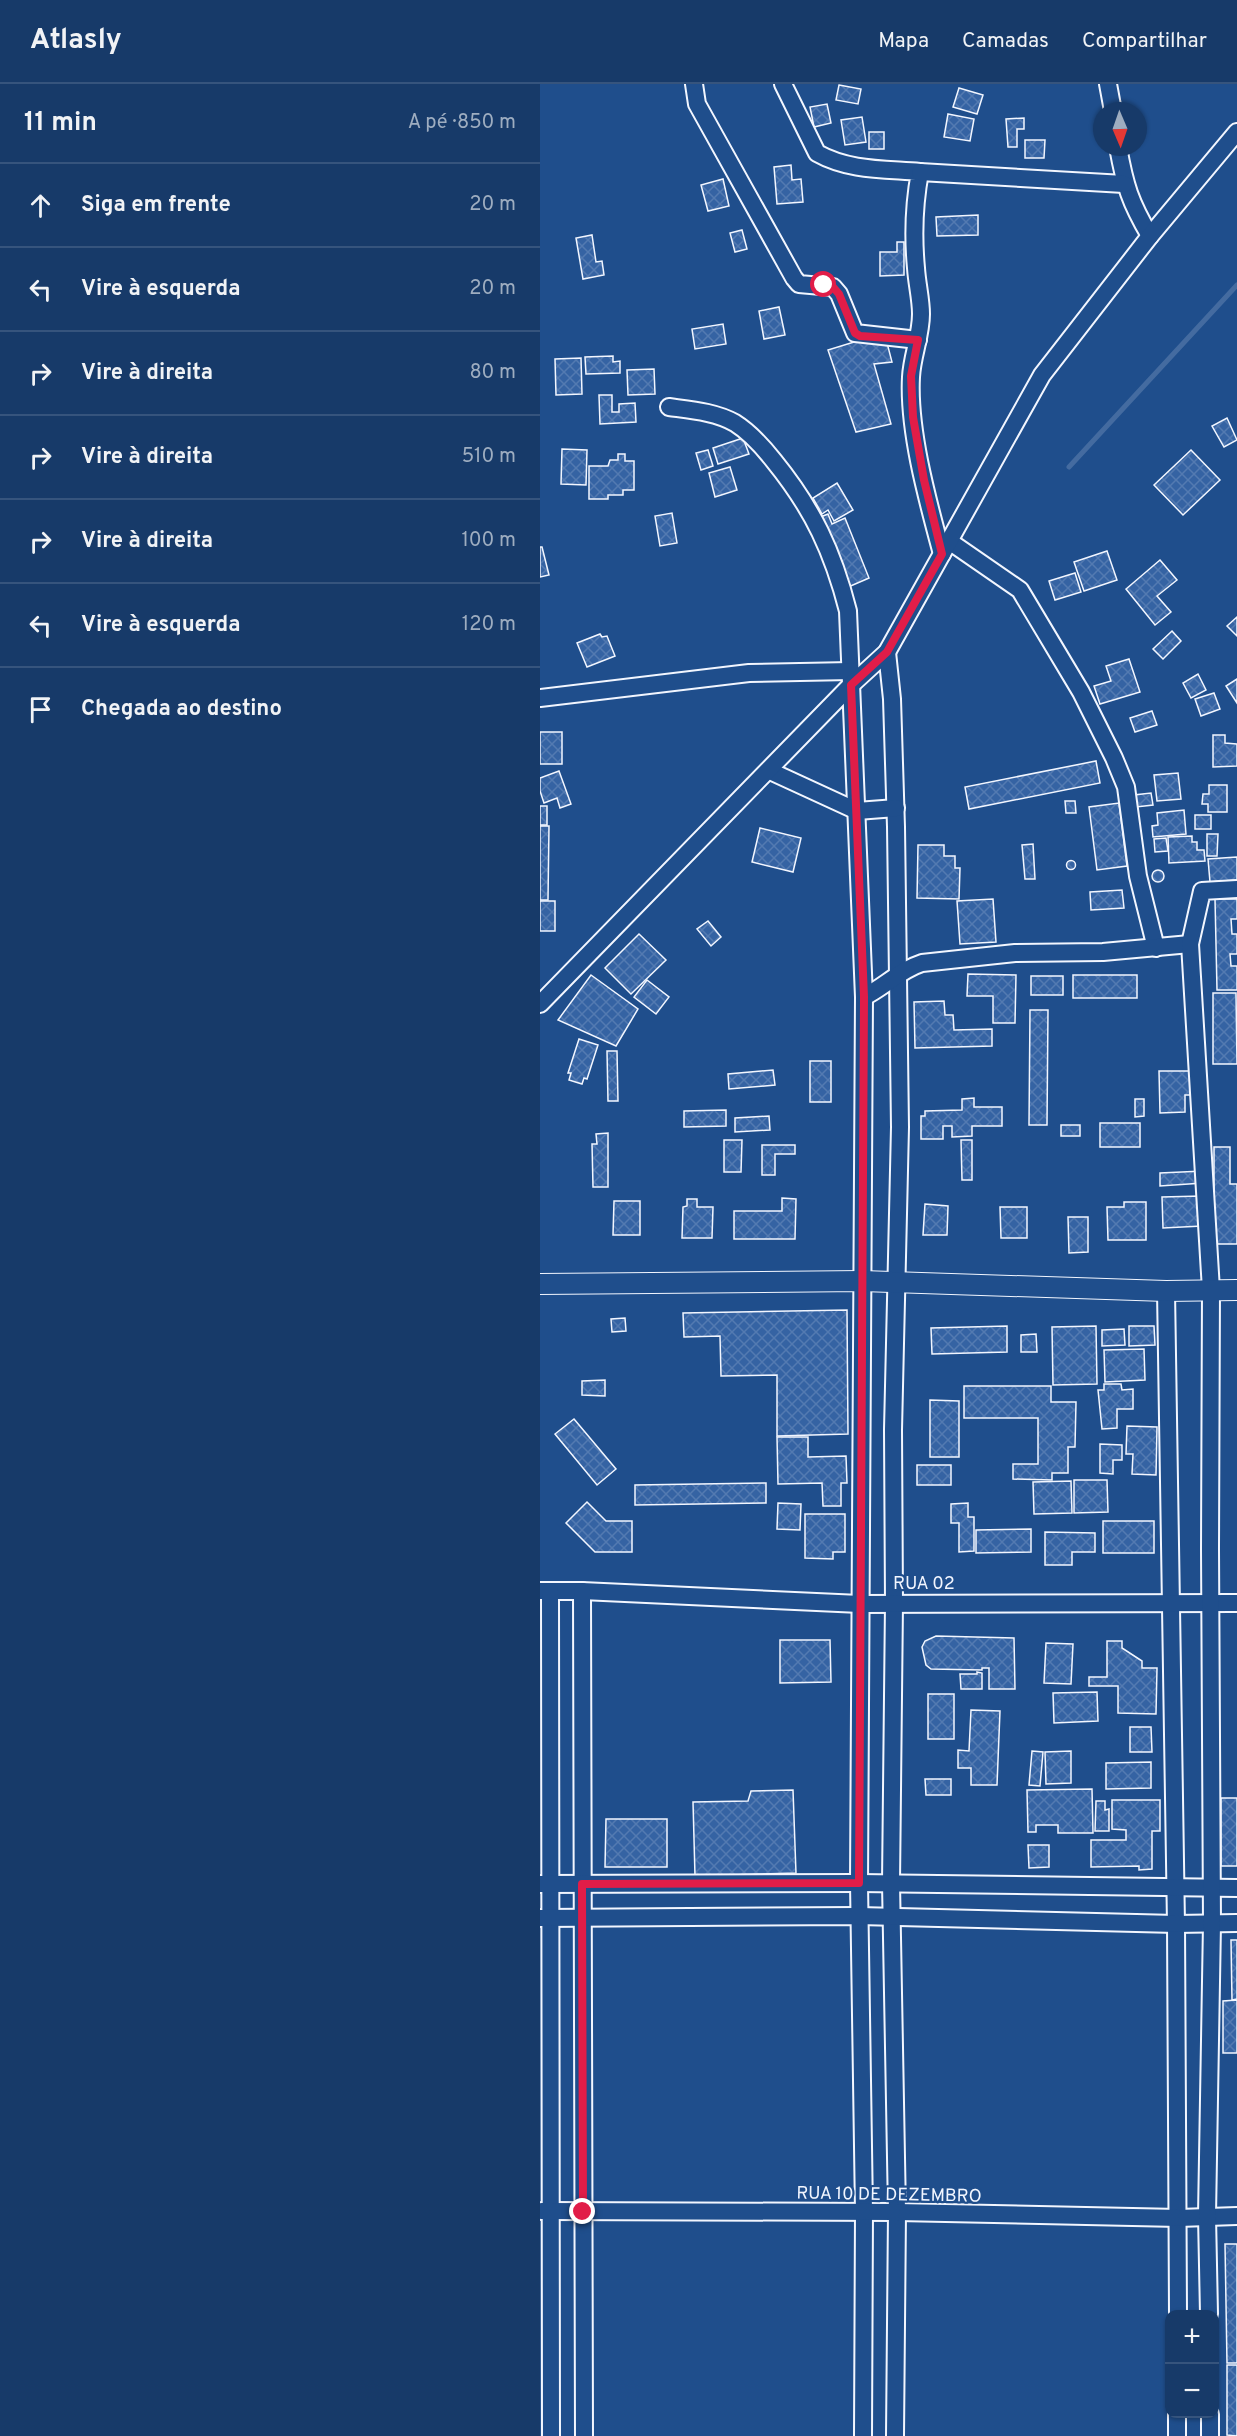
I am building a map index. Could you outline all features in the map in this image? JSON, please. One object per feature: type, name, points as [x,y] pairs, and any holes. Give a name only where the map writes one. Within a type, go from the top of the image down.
[{"type":"street","points":[[694,84],[697,104],[799,284],[833,287],[839,294],[855,333],[860,336],[918,340]]},
{"type":"street","points":[[783,84],[817,153],[828,159],[864,169],[1124,184]]},
{"type":"street","points":[[1108,84],[1111,102]]},
{"type":"street","points":[[540,1004],[770,771],[851,678],[887,652],[1042,375],[1150,236],[1237,132]]},
{"type":"street","points":[[1119,156],[1124,184],[1134,209],[1150,236]]},
{"type":"street","points":[[920,172],[914,222],[921,312],[911,376],[913,417],[924,480],[945,547],[1020,590],[1081,692],[1095,720],[1126,787],[1138,876],[1156,948]]},
{"type":"street","points":[[669,406],[708,413],[735,423],[759,442],[794,485],[816,521],[837,569],[848,611],[864,997],[859,1883],[864,2212],[863,2436]]},
{"type":"street","points":[[887,652],[892,699],[896,808],[900,1127],[892,1430],[894,1602],[891,1916],[897,2212],[895,2436]]},
{"type":"street","points":[[540,698],[749,673],[851,678]]},
{"type":"street","points":[[770,771],[857,812],[896,808]]},
{"type":"street","points":[[1209,2310],[1207,2216],[1212,1923],[1211,1290],[1190,944],[1202,891],[1237,889]]},
{"type":"street","points":[[864,997],[910,967],[933,962],[1015,953],[1102,952],[1190,944]]},
{"type":"street","points":[[540,1284],[897,1281],[1166,1291],[1237,1290]]},
{"type":"street","points":[[1166,1291],[1176,1924],[1178,2310]]},
{"type":"street","points":[[545,1591],[546,2211],[551,2436]]},
{"type":"street","name":"RUA 02","points":[[545,1591],[860,1604],[894,1602],[1237,1603]]},
{"type":"street","points":[[582,1591],[584,2436]]},
{"type":"street","points":[[545,1884],[891,1883],[1237,1888]]},
{"type":"street","points":[[545,1918],[891,1916],[1176,1924],[1237,1923]]},
{"type":"street","name":"RUA 10 DE DEZEMBRO","points":[[546,2211],[897,2212],[1179,2218],[1237,2216]]},
{"type":"street","points":[[1177,2418],[1177,2436]]},
{"type":"street","points":[[1210,2418],[1210,2436]]},
{"type":"building","points":[[839,85],[861,89],[858,104],[836,100]]},
{"type":"building","points":[[959,88],[983,95],[977,114],[953,107]]},
{"type":"building","points":[[827,104],[831,123],[814,127],[810,107]]},
{"type":"building","points":[[948,114],[974,119],[970,141],[944,137]]},
{"type":"building","points":[[862,117],[866,142],[845,145],[841,120]]},
{"type":"building","points":[[1024,118],[1024,129],[1017,129],[1017,147],[1008,147],[1006,119]]},
{"type":"building","points":[[869,132],[884,132],[884,149],[869,149]]},
{"type":"building","points":[[1025,140],[1045,140],[1044,158],[1025,158]]},
{"type":"building","points":[[791,165],[792,180],[801,179],[803,202],[777,204],[774,167]]},
{"type":"building","points":[[723,179],[729,206],[708,211],[701,185]]},
{"type":"building","points":[[978,215],[978,235],[937,236],[936,217]]},
{"type":"building","points":[[742,230],[747,249],[735,252],[730,233]]},
{"type":"building","points":[[592,235],[596,262],[602,261],[604,275],[583,279],[576,238]]},
{"type":"building","points":[[897,242],[904,242],[904,275],[880,276],[880,252],[897,252]]},
{"type":"building","points":[[779,307],[785,335],[764,339],[759,311]]},
{"type":"building","points":[[723,324],[726,344],[695,349],[692,329]]},
{"type":"building","points":[[867,338],[886,339],[892,362],[874,364],[891,424],[856,432],[828,350]]},
{"type":"building","points":[[613,356],[613,362],[620,361],[620,373],[586,374],[585,357]]},
{"type":"building","points":[[581,358],[582,394],[556,395],[555,359]]},
{"type":"building","points":[[654,369],[655,394],[628,395],[627,370]]},
{"type":"building","points":[[599,395],[612,395],[612,412],[619,412],[619,404],[635,403],[636,422],[600,424]]},
{"type":"building","points":[[1227,418],[1237,440],[1224,447],[1212,426]]},
{"type":"building","points":[[743,438],[749,454],[718,464],[713,448]]},
{"type":"building","points":[[562,449],[587,450],[586,485],[561,484]]},
{"type":"building","points":[[708,450],[713,466],[701,470],[696,453]]},
{"type":"building","points":[[1191,450],[1220,480],[1183,515],[1154,485]]},
{"type":"building","points":[[618,454],[625,454],[625,461],[634,461],[634,490],[623,490],[623,495],[608,495],[608,499],[589,499],[589,466],[608,466],[610,460],[618,460]]},
{"type":"building","points":[[730,467],[737,490],[715,497],[709,473]]},
{"type":"building","points":[[837,483],[853,510],[834,521],[828,510],[822,514],[813,498]]},
{"type":"building","points":[[672,513],[677,543],[660,546],[655,516]]},
{"type":"building","points":[[828,514],[832,524],[845,518],[869,578],[846,588],[818,518]]},
{"type":"building","points":[[540,547],[542,547],[549,575],[540,577]]},
{"type":"building","points":[[1107,551],[1117,580],[1084,591],[1074,562]]},
{"type":"building","points":[[1160,560],[1177,580],[1157,596],[1171,612],[1155,625],[1126,589]]},
{"type":"building","points":[[1075,573],[1081,592],[1055,600],[1049,581]]},
{"type":"building","points":[[1237,617],[1237,636],[1227,626]]},
{"type":"building","points":[[1172,631],[1181,641],[1163,659],[1153,649]]},
{"type":"building","points":[[600,634],[602,637],[607,636],[615,656],[587,667],[577,643]]},
{"type":"building","points":[[1129,659],[1140,692],[1100,704],[1094,686],[1111,681],[1106,666]]},
{"type":"building","points":[[1198,674],[1206,690],[1191,698],[1183,683]]},
{"type":"building","points":[[1237,679],[1237,703],[1226,686]]},
{"type":"building","points":[[1214,693],[1220,709],[1201,716],[1195,699]]},
{"type":"building","points":[[1152,711],[1157,725],[1135,732],[1130,718]]},
{"type":"building","points":[[540,732],[562,732],[562,764],[540,764]]},
{"type":"building","points":[[1213,735],[1225,735],[1225,743],[1237,744],[1237,766],[1213,767]]},
{"type":"building","points":[[1096,761],[1100,783],[969,809],[965,787]]},
{"type":"building","points":[[559,771],[571,804],[560,808],[557,798],[544,803],[540,791],[540,778]]},
{"type":"building","points":[[1178,773],[1181,799],[1157,801],[1154,775]]},
{"type":"building","points":[[1209,785],[1227,785],[1227,812],[1208,812],[1208,804],[1202,804],[1203,794],[1209,794]]},
{"type":"building","points":[[1151,793],[1153,805],[1136,807],[1134,795]]},
{"type":"building","points":[[1065,801],[1075,801],[1076,813],[1066,813]]},
{"type":"building","points":[[1119,803],[1127,866],[1097,870],[1089,807]]},
{"type":"building","points":[[540,806],[547,806],[547,825],[540,825]]},
{"type":"building","points":[[1184,810],[1186,834],[1153,837],[1152,826],[1158,825],[1157,813]]},
{"type":"building","points":[[1195,815],[1211,815],[1211,829],[1195,829]]},
{"type":"building","points":[[540,826],[549,826],[548,900],[540,900]]},
{"type":"building","points":[[760,828],[801,838],[793,872],[752,862]]},
{"type":"building","points":[[1207,834],[1218,834],[1217,856],[1207,856]]},
{"type":"building","points":[[1192,836],[1192,842],[1197,842],[1197,850],[1204,850],[1205,861],[1169,863],[1168,837]]},
{"type":"building","points":[[1166,838],[1168,851],[1155,852],[1154,839]]},
{"type":"building","points":[[1033,844],[1035,879],[1025,879],[1022,845]]},
{"type":"building","points":[[918,845],[944,845],[944,856],[955,856],[955,868],[960,868],[959,899],[917,898]]},
{"type":"building","points":[[1237,857],[1237,880],[1210,882],[1208,859]]},
{"type":"building","points":[[1071,860],[1076,865],[1071,870],[1066,865]]},
{"type":"building","points":[[1160,870],[1164,876],[1160,882],[1156,882],[1152,874]]},
{"type":"building","points":[[1122,890],[1124,908],[1091,910],[1090,892]]},
{"type":"building","points":[[993,899],[996,942],[960,944],[957,901]]},
{"type":"building","points":[[1215,899],[1237,899],[1237,919],[1231,919],[1232,934],[1237,934],[1237,954],[1230,954],[1231,966],[1237,966],[1237,990],[1217,990]]},
{"type":"building","points":[[540,901],[555,901],[555,931],[540,931]]},
{"type":"building","points":[[708,921],[721,937],[711,946],[697,929]]},
{"type":"building","points":[[639,934],[666,960],[631,994],[605,968]]},
{"type":"building","points":[[968,974],[1016,975],[1015,1023],[993,1023],[993,996],[967,996]]},
{"type":"building","points":[[591,975],[638,1009],[616,1046],[558,1020]]},
{"type":"building","points":[[1073,975],[1137,975],[1137,998],[1073,998]]},
{"type":"building","points":[[1031,976],[1063,976],[1063,995],[1031,995]]},
{"type":"building","points":[[647,980],[669,997],[656,1014],[634,997]]},
{"type":"building","points":[[1213,993],[1236,993],[1237,1064],[1213,1064]]},
{"type":"building","points":[[944,1001],[945,1015],[953,1015],[954,1030],[992,1029],[992,1046],[915,1048],[914,1002]]},
{"type":"building","points":[[1030,1010],[1048,1010],[1047,1125],[1029,1125]]},
{"type":"building","points":[[579,1039],[598,1045],[587,1079],[584,1078],[582,1084],[569,1080],[571,1073],[568,1073]]},
{"type":"building","points":[[607,1051],[617,1051],[618,1101],[608,1101]]},
{"type":"building","points":[[810,1061],[831,1061],[831,1102],[810,1102]]},
{"type":"building","points":[[773,1070],[775,1085],[729,1089],[728,1074]]},
{"type":"building","points":[[1159,1071],[1190,1071],[1190,1095],[1185,1095],[1185,1112],[1160,1113]]},
{"type":"building","points":[[974,1098],[974,1107],[1002,1107],[1002,1126],[972,1126],[972,1136],[952,1137],[952,1126],[943,1126],[943,1139],[921,1139],[921,1116],[925,1116],[925,1111],[962,1110],[962,1099]]},
{"type":"building","points":[[1135,1099],[1144,1099],[1144,1116],[1135,1117]]},
{"type":"building","points":[[726,1110],[726,1126],[684,1127],[684,1111]]},
{"type":"building","points":[[769,1116],[770,1130],[735,1132],[735,1118]]},
{"type":"building","points":[[1100,1123],[1140,1123],[1140,1147],[1100,1147]]},
{"type":"building","points":[[1061,1125],[1080,1125],[1080,1136],[1061,1136]]},
{"type":"building","points":[[608,1133],[608,1187],[593,1187],[592,1144],[597,1144],[596,1134]]},
{"type":"building","points":[[724,1140],[742,1140],[741,1172],[724,1172]]},
{"type":"building","points":[[961,1140],[972,1140],[972,1180],[962,1180]]},
{"type":"building","points":[[762,1145],[795,1145],[795,1154],[775,1154],[775,1175],[762,1175]]},
{"type":"building","points":[[1214,1147],[1230,1147],[1230,1184],[1237,1184],[1237,1244],[1214,1244]]},
{"type":"building","points":[[1203,1171],[1203,1183],[1160,1186],[1160,1173]]},
{"type":"building","points":[[1201,1196],[1202,1226],[1163,1228],[1162,1197]]},
{"type":"building","points":[[782,1198],[796,1199],[795,1239],[734,1239],[734,1211],[782,1211]]},
{"type":"building","points":[[687,1199],[697,1199],[697,1207],[713,1207],[712,1238],[682,1238],[683,1207],[687,1206]]},
{"type":"building","points":[[614,1201],[640,1201],[640,1235],[613,1235]]},
{"type":"building","points":[[1124,1202],[1146,1202],[1146,1240],[1108,1240],[1107,1207],[1124,1207]]},
{"type":"building","points":[[925,1204],[948,1206],[947,1235],[923,1235]]},
{"type":"building","points":[[1000,1207],[1027,1207],[1027,1238],[1001,1238]]},
{"type":"building","points":[[1068,1217],[1088,1217],[1088,1252],[1069,1253]]},
{"type":"building","points":[[847,1310],[848,1434],[777,1436],[777,1375],[721,1376],[720,1336],[684,1337],[683,1313]]},
{"type":"building","points":[[625,1318],[626,1331],[612,1332],[611,1319]]},
{"type":"building","points":[[1007,1326],[1007,1352],[932,1354],[931,1328]]},
{"type":"building","points":[[1096,1326],[1097,1384],[1053,1385],[1052,1327]]},
{"type":"building","points":[[1129,1326],[1154,1326],[1155,1345],[1129,1346]]},
{"type":"building","points":[[1124,1329],[1125,1345],[1102,1346],[1102,1330]]},
{"type":"building","points":[[1036,1334],[1037,1352],[1021,1352],[1021,1335]]},
{"type":"building","points":[[1144,1349],[1145,1380],[1105,1382],[1104,1350]]},
{"type":"building","points":[[605,1380],[605,1396],[582,1395],[582,1381]]},
{"type":"building","points":[[1104,1384],[1121,1384],[1122,1390],[1133,1389],[1133,1409],[1117,1409],[1117,1428],[1102,1429],[1098,1390],[1104,1390]]},
{"type":"building","points":[[964,1386],[1051,1386],[1051,1402],[1076,1402],[1075,1447],[1068,1447],[1068,1473],[1052,1473],[1052,1480],[1013,1479],[1013,1464],[1038,1464],[1038,1418],[964,1418]]},
{"type":"building","points":[[930,1400],[959,1401],[959,1457],[930,1457]]},
{"type":"building","points":[[574,1419],[616,1469],[597,1485],[555,1434]]},
{"type":"building","points":[[1127,1426],[1157,1427],[1156,1475],[1132,1474],[1133,1454],[1126,1454]]},
{"type":"building","points":[[777,1437],[808,1437],[808,1457],[846,1456],[847,1483],[841,1483],[841,1506],[823,1506],[822,1483],[778,1484]]},
{"type":"building","points":[[1100,1444],[1122,1445],[1122,1460],[1113,1460],[1113,1474],[1100,1473]]},
{"type":"building","points":[[917,1465],[951,1465],[951,1485],[917,1485]]},
{"type":"building","points":[[1074,1480],[1107,1480],[1108,1512],[1074,1513]]},
{"type":"building","points":[[1071,1481],[1072,1513],[1034,1514],[1033,1482]]},
{"type":"building","points":[[766,1483],[766,1503],[635,1505],[635,1485]]},
{"type":"building","points":[[587,1502],[606,1521],[632,1521],[632,1552],[595,1552],[566,1523]]},
{"type":"building","points":[[778,1503],[801,1504],[800,1530],[777,1529]]},
{"type":"building","points":[[968,1503],[968,1517],[974,1517],[974,1551],[959,1552],[959,1523],[951,1523],[951,1504]]},
{"type":"building","points":[[805,1514],[845,1514],[845,1552],[833,1552],[833,1559],[805,1558]]},
{"type":"building","points":[[1103,1521],[1154,1521],[1154,1553],[1103,1553]]},
{"type":"building","points":[[1031,1529],[1031,1552],[976,1553],[976,1530]]},
{"type":"building","points":[[1045,1532],[1095,1533],[1095,1552],[1072,1552],[1072,1565],[1045,1565]]},
{"type":"building","points":[[936,1636],[1014,1638],[1015,1689],[989,1689],[989,1668],[982,1668],[982,1670],[931,1669],[926,1665],[922,1647],[925,1641]]},
{"type":"building","points":[[780,1640],[830,1640],[831,1682],[780,1683]]},
{"type":"building","points":[[1107,1641],[1122,1641],[1122,1648],[1142,1661],[1142,1668],[1157,1668],[1156,1714],[1118,1713],[1118,1686],[1089,1686],[1089,1677],[1107,1677]]},
{"type":"building","points":[[1046,1643],[1073,1644],[1071,1684],[1044,1683]]},
{"type":"building","points":[[977,1672],[982,1673],[982,1689],[961,1689],[960,1674],[977,1674]]},
{"type":"building","points":[[1097,1692],[1098,1721],[1054,1723],[1053,1693]]},
{"type":"building","points":[[928,1694],[954,1694],[954,1739],[928,1739]]},
{"type":"building","points":[[971,1710],[1000,1711],[997,1785],[971,1785],[971,1768],[958,1768],[958,1750],[969,1751]]},
{"type":"building","points":[[1130,1727],[1151,1727],[1152,1752],[1130,1752]]},
{"type":"building","points":[[1032,1751],[1043,1752],[1040,1786],[1029,1785]]},
{"type":"building","points":[[1071,1751],[1071,1783],[1046,1784],[1045,1752]]},
{"type":"building","points":[[1151,1762],[1151,1788],[1106,1789],[1106,1763]]},
{"type":"building","points":[[925,1779],[951,1779],[951,1795],[926,1795]]},
{"type":"building","points":[[1092,1789],[1093,1833],[1058,1833],[1058,1825],[1036,1825],[1036,1832],[1028,1832],[1027,1790]]},
{"type":"building","points":[[793,1790],[796,1873],[695,1876],[693,1802],[748,1801],[751,1791]]},
{"type":"building","points":[[1221,1798],[1237,1798],[1237,1866],[1221,1866]]},
{"type":"building","points":[[1112,1800],[1160,1800],[1160,1831],[1152,1831],[1152,1869],[1139,1870],[1139,1866],[1091,1867],[1091,1840],[1126,1840],[1126,1830],[1112,1829]]},
{"type":"building","points":[[1096,1801],[1105,1801],[1105,1810],[1109,1809],[1109,1831],[1095,1831]]},
{"type":"building","points":[[606,1819],[667,1819],[667,1867],[605,1867]]},
{"type":"building","points":[[1028,1845],[1049,1845],[1049,1867],[1029,1868]]},
{"type":"building","points":[[1231,1940],[1237,1940],[1237,1999],[1232,2000]]},
{"type":"building","points":[[1237,2000],[1237,2053],[1223,2053],[1223,2001]]},
{"type":"building","points":[[1225,2244],[1237,2244],[1237,2363],[1227,2363]]},
{"type":"building","points":[[1227,2365],[1237,2365],[1237,2436],[1227,2435]]},
{"type":"waterway","points":[[1069,467],[1237,285]]},
{"type":"route","points":[[583,2212],[582,1884],[859,1883],[864,997],[851,685],[887,652],[942,554],[924,480],[913,417],[911,376],[918,340],[860,336],[850,326],[839,294],[833,287],[824,285]]}]
